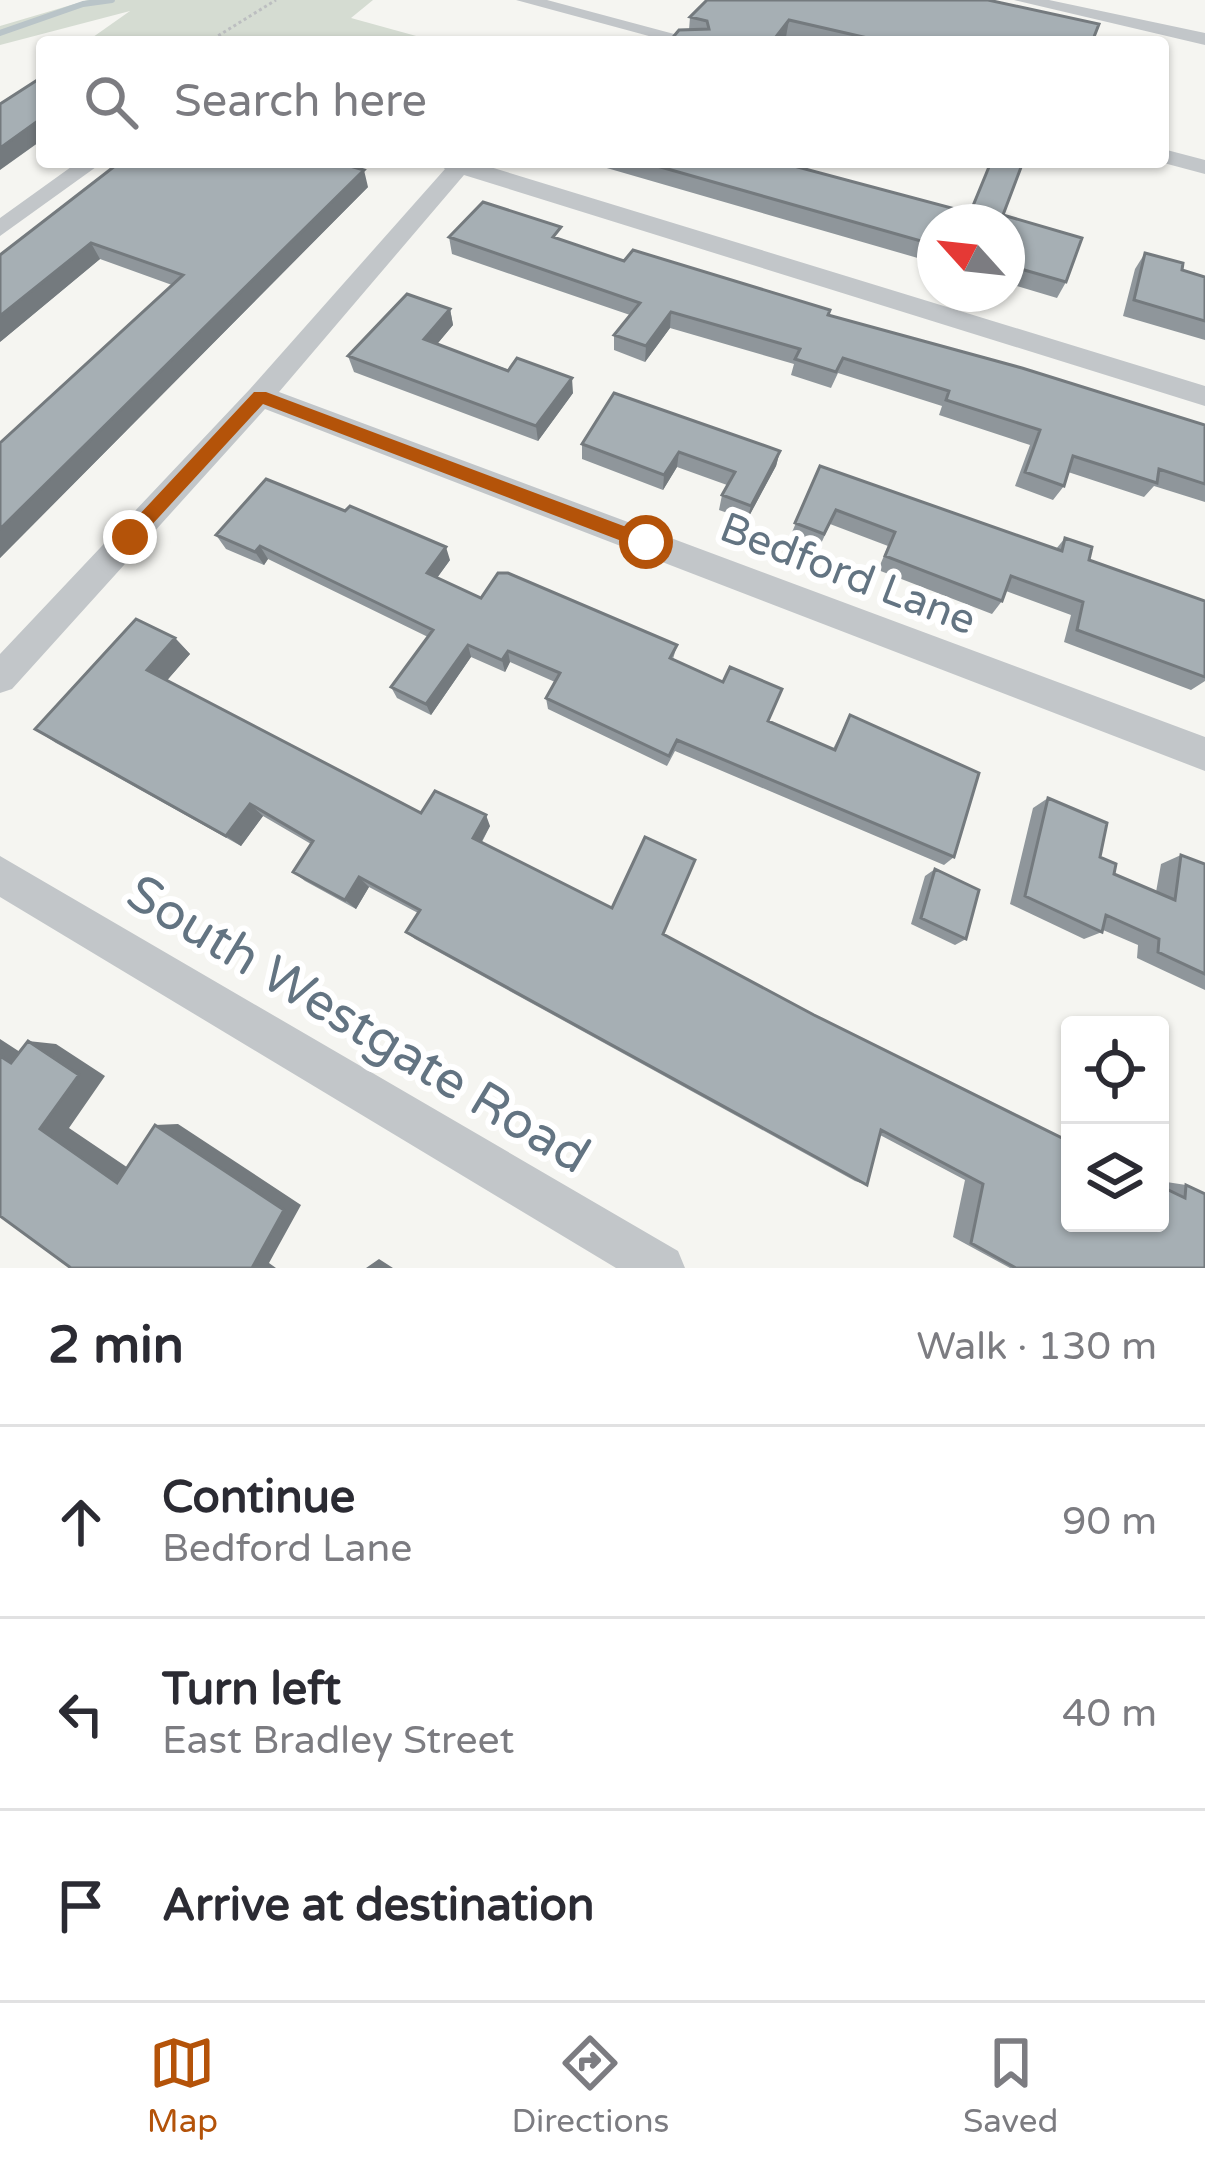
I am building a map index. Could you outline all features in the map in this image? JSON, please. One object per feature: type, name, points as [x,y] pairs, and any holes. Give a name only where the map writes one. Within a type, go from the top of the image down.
[{"type":"street","points":[[525,0],[670,36]]},
{"type":"street","points":[[1023,0],[1205,39]]},
{"type":"street","points":[[581,36],[598,18]]},
{"type":"street","points":[[1169,158],[1205,167]]},
{"type":"street","points":[[0,230],[84,168]]},
{"type":"street","points":[[0,678],[260,396],[452,168]]},
{"type":"street","points":[[472,168],[1205,396]]},
{"type":"street","name":"Bedford Lane","points":[[260,396],[1205,754]]},
{"type":"street","name":"South Westgate Road","points":[[0,874],[661,1268]]},
{"type":"path","points":[[215,36],[276,0]]},
{"type":"shaded area","points":[[88,0],[373,0],[351,18],[416,36],[95,36],[130,11],[0,45],[0,26]]},
{"type":"building","points":[[707,0],[988,0],[1099,24],[1094,36],[859,36],[789,20],[777,36],[674,36],[679,30],[709,29],[707,21],[690,17]]},
{"type":"building","points":[[36,81],[36,122],[0,148],[0,104]]},
{"type":"building","points":[[112,168],[364,170],[0,529],[0,443],[183,275],[91,243],[0,316],[0,255]]},
{"type":"building","points":[[664,168],[801,168],[936,204],[917,204],[917,240]]},
{"type":"building","points":[[989,168],[1021,168],[1007,204],[974,204]]},
{"type":"building","points":[[483,202],[561,227],[553,237],[624,261],[633,250],[830,310],[828,315],[1205,425],[1205,484],[1159,469],[1157,483],[1073,456],[1064,486],[1025,472],[1040,430],[946,400],[949,391],[843,358],[836,372],[795,359],[800,349],[671,312],[646,346],[614,335],[640,303],[449,237]]},
{"type":"building","points":[[1025,221],[1082,238],[1066,282],[1025,270]]},
{"type":"building","points":[[1145,253],[1183,263],[1182,270],[1205,277],[1205,321],[1134,300]]},
{"type":"building","points":[[407,294],[450,309],[424,339],[508,371],[517,358],[572,378],[536,426],[348,356]]},
{"type":"building","points":[[614,393],[780,451],[751,506],[722,495],[735,472],[679,452],[664,475],[582,444]]},
{"type":"building","points":[[820,466],[1062,551],[1065,538],[1092,547],[1089,560],[1205,601],[1205,677],[1077,630],[1083,602],[1011,576],[1002,601],[885,556],[895,532],[836,510],[824,534],[795,523]]},
{"type":"building","points":[[266,479],[345,511],[350,506],[446,547],[427,573],[481,598],[498,573],[508,573],[677,645],[670,658],[723,682],[730,667],[782,689],[768,721],[835,750],[850,715],[979,773],[954,857],[677,740],[669,756],[546,698],[560,673],[508,651],[502,660],[468,645],[426,704],[391,687],[433,630],[260,546],[255,552],[216,535]]},
{"type":"building","points":[[136,619],[175,638],[147,670],[421,813],[435,791],[486,815],[473,838],[612,908],[645,837],[695,860],[663,934],[1061,1138],[1061,1232],[1169,1232],[1169,1190],[1185,1198],[1186,1185],[1205,1194],[1205,1268],[1016,1268],[971,1243],[983,1184],[881,1130],[867,1185],[406,932],[420,910],[359,877],[345,900],[293,872],[313,841],[250,804],[226,836],[35,729]]},
{"type":"building","points":[[1048,798],[1107,823],[1100,857],[1116,864],[1114,874],[1175,900],[1181,855],[1205,864],[1205,974],[1158,952],[1159,939],[1106,915],[1102,932],[1025,896]]},
{"type":"building","points":[[935,869],[979,890],[966,939],[921,918]]},
{"type":"building","points":[[28,1041],[79,1075],[40,1129],[117,1183],[155,1125],[284,1210],[252,1268],[71,1268],[0,1216],[0,1056],[11,1063]]},
{"type":"waterway","points":[[0,33],[83,4],[112,0]]},
{"type":"route","points":[[130,537],[260,396],[646,542]]}]
